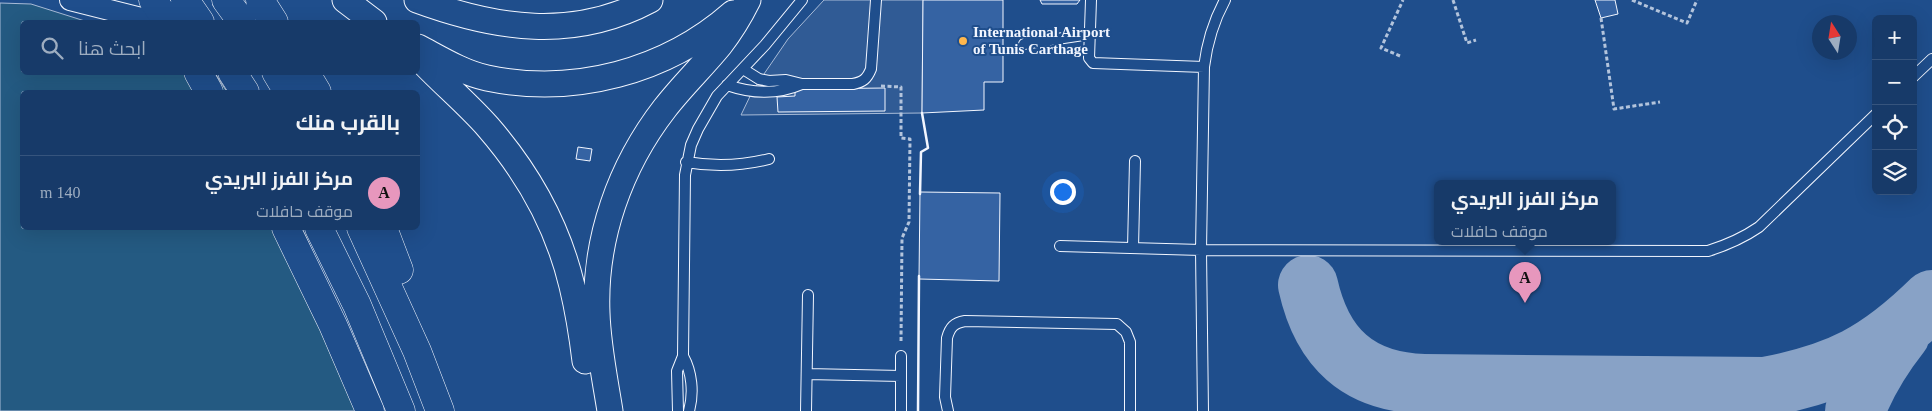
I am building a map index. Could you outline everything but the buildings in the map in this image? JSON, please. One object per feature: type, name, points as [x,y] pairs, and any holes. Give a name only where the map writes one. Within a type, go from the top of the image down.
[{"type":"highway","points":[[152,0],[167,20]]},
{"type":"highway","points":[[185,0],[199,20]]},
{"type":"highway","points":[[226,0],[241,20]]},
{"type":"highway","points":[[260,0],[273,20]]},
{"type":"highway","points":[[200,75],[208,90]]},
{"type":"highway","points":[[234,75],[243,90]]},
{"type":"highway","points":[[278,75],[287,90]]},
{"type":"highway","points":[[308,75],[316,90]]},
{"type":"highway","points":[[287,230],[333,325],[370,411]]},
{"type":"highway","points":[[320,230],[357,305],[402,411]]},
{"type":"highway","points":[[362,230],[417,351],[440,411]]},
{"type":"highway","points":[[384,230],[406,291],[417,351]]},
{"type":"street","points":[[70,0],[149,20]]},
{"type":"street","points":[[346,0],[371,20]]},
{"type":"street","points":[[417,0],[477,19],[520,26],[550,26],[596,21],[631,10],[650,0]]},
{"type":"street","points":[[420,48],[447,63],[485,78],[526,84],[566,84],[607,78],[646,66],[683,49],[717,27],[748,0]]},
{"type":"street","points":[[610,411],[599,342],[597,283],[602,244],[615,196],[629,166],[654,123],[685,83],[731,31],[748,0]]},
{"type":"street","points":[[420,59],[486,125],[503,145],[519,166],[545,212],[556,236],[572,286],[593,411]]},
{"type":"lane","points":[[678,411],[677,371],[683,356],[686,162],[698,129],[717,96],[765,45],[802,0]]},
{"type":"lane","points":[[743,69],[759,79],[769,81],[786,80],[802,84],[853,84],[861,82],[868,77],[871,69],[876,0]]},
{"type":"lane","points":[[1091,0],[1089,58],[1093,63],[1204,67]]},
{"type":"lane","points":[[1203,411],[1200,250],[1204,67],[1208,40],[1216,15],[1225,0]]},
{"type":"lane","points":[[1024,44],[1090,34]]},
{"type":"lane","points":[[1917,73],[1932,59]]},
{"type":"lane","points":[[727,85],[764,93],[783,91],[802,84]]},
{"type":"lane","points":[[1060,246],[1200,250],[1708,251],[1744,238],[1759,226],[1872,118]]},
{"type":"lane","points":[[686,162],[728,166],[749,164],[769,159]]},
{"type":"lane","points":[[1133,248],[1135,161]]},
{"type":"lane","points":[[806,411],[808,295]]},
{"type":"lane","points":[[948,411],[945,397],[947,338],[950,329],[956,323],[965,321],[1117,324],[1126,332],[1130,342],[1130,411]]},
{"type":"lane","points":[[683,356],[690,370],[691,379],[689,411]]},
{"type":"lane","points":[[901,356],[901,411]]},
{"type":"lane","points":[[807,374],[901,376]]},
{"type":"path","points":[[1400,56],[1381,48],[1403,0]]},
{"type":"path","points":[[1453,0],[1467,43],[1476,40]]},
{"type":"path","points":[[1632,0],[1687,23],[1697,0]]},
{"type":"path","points":[[1600,18],[1614,109],[1660,102]]},
{"type":"path","points":[[853,84],[902,87],[901,138],[910,139],[910,148],[909,222],[902,238],[901,356]]},
{"type":"shaded area","points":[[824,0],[923,0],[922,113],[741,115],[753,90],[788,39]]},
{"type":"shaded area","points":[[0,3],[31,4],[82,20],[20,20],[20,75],[216,75],[226,90],[20,90],[20,230],[303,230],[349,332],[380,411],[0,411]]},
{"type":"taxiway","points":[[1308,285],[1314,307],[1323,327],[1333,343],[1346,357],[1380,377],[1401,382],[1424,384],[1765,387],[1815,375],[1856,358],[1894,334],[1932,300]]},
{"type":"taxiway","points":[[1855,411],[1874,371],[1900,334]]},
{"type":"wall","points":[[920,194],[921,152],[928,148],[922,113]]},
{"type":"wall","points":[[918,411],[919,276]]},
{"type":"place","name":"International Airport of Tunis Carthage","points":[[963,41]]},
{"type":"place","name":"مركز الفرز البريدي","points":[[1525,303]]}]
